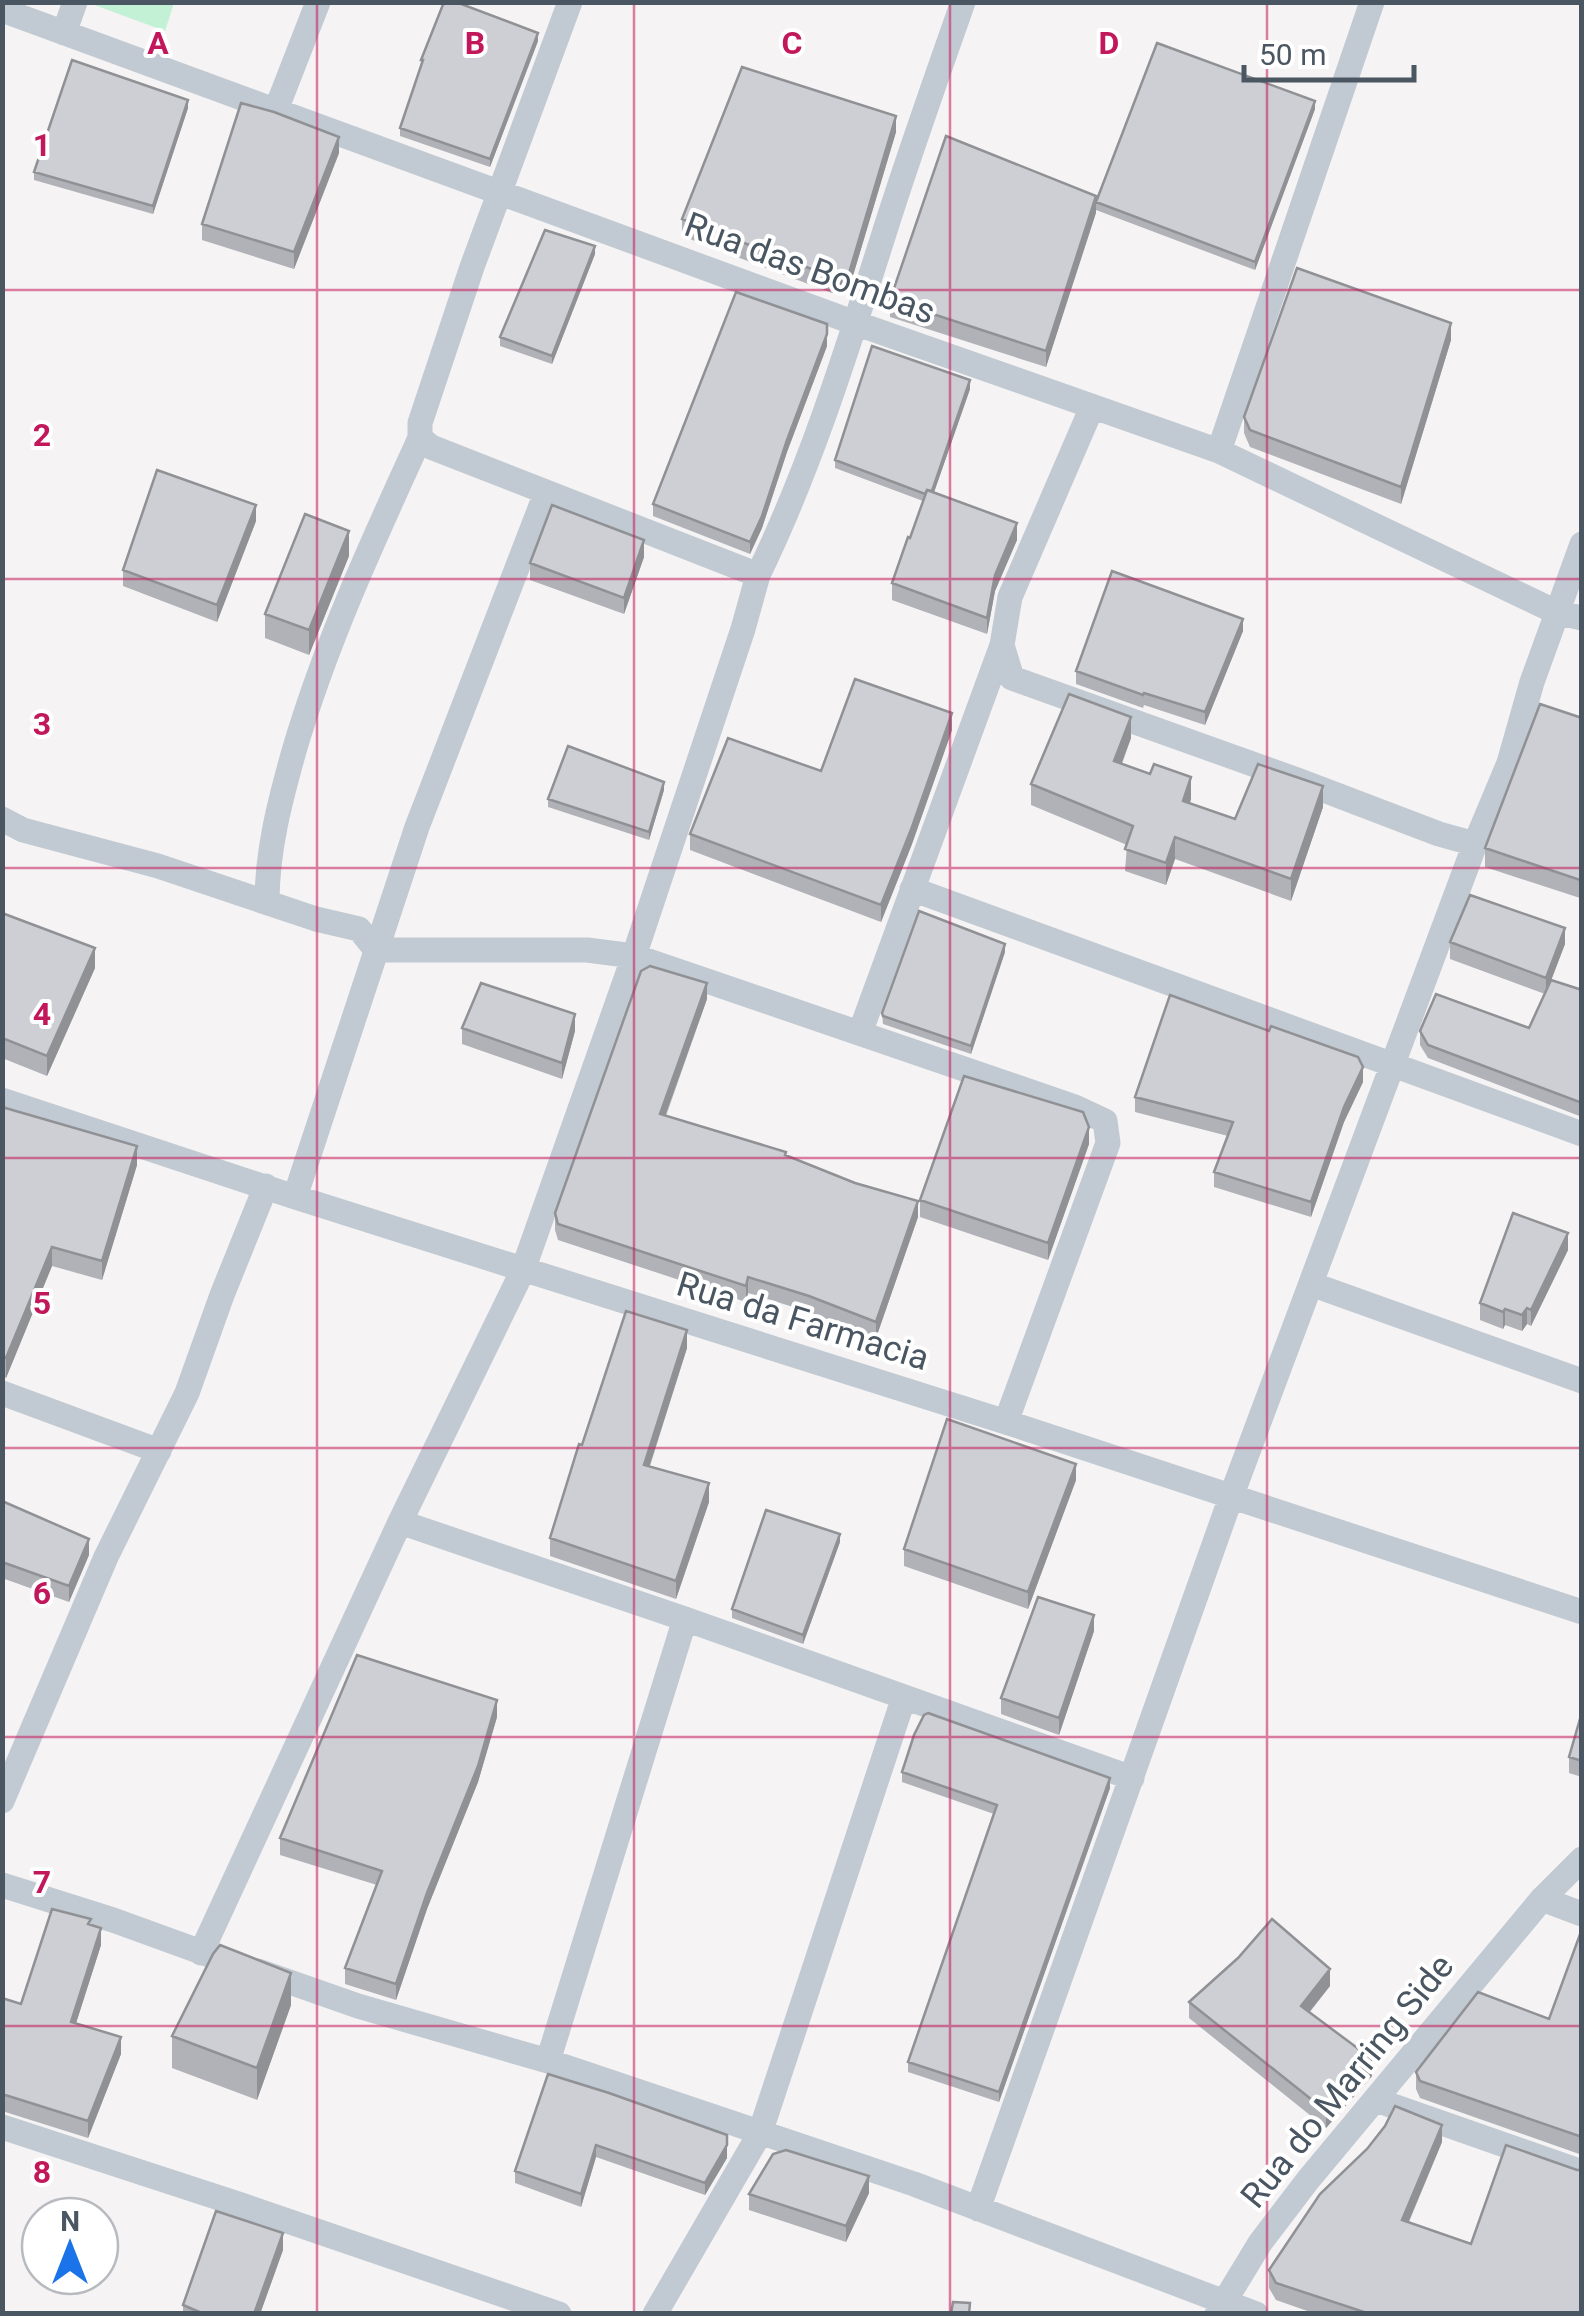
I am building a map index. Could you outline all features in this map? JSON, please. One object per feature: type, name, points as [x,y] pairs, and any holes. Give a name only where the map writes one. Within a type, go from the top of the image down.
[{"type":"street","points":[[64,32],[74,2]]},
{"type":"street","points":[[276,110],[318,2]]},
{"type":"street","points":[[266,902],[267,866],[282,795],[312,688],[353,584],[420,438],[420,423],[472,267],[570,2]]},
{"type":"street","points":[[200,1952],[400,1522],[523,1270],[634,956],[758,575],[786,518],[962,2]]},
{"type":"street","points":[[1219,452],[1372,2]]},
{"type":"street","name":"Rua das Bombas","points":[[2,10],[855,323],[1219,452],[1556,612],[1582,618]]},
{"type":"street","points":[[860,1032],[1002,645],[1010,596],[1092,407]]},
{"type":"street","points":[[420,438],[431,447],[758,575]]},
{"type":"street","points":[[295,1197],[438,772],[546,492]]},
{"type":"street","points":[[978,2209],[1232,1498],[1475,844],[1510,763],[1532,682],[1582,544]]},
{"type":"street","points":[[1002,645],[1012,678],[1475,844]]},
{"type":"street","points":[[2,819],[23,830],[158,866],[359,929],[376,950]]},
{"type":"street","points":[[912,888],[1582,1134]]},
{"type":"street","points":[[376,950],[587,950],[634,956],[1075,1107],[1105,1121],[1108,1142],[1006,1422]]},
{"type":"street","name":"Rua da Farmacia","points":[[2,1100],[1006,1422],[1582,1612]]},
{"type":"street","points":[[2,1801],[106,1557],[187,1393],[266,1186]]},
{"type":"street","points":[[1311,1284],[1582,1381]]},
{"type":"street","points":[[2,1393],[159,1451]]},
{"type":"street","points":[[400,1522],[685,1618],[1132,1778]]},
{"type":"street","points":[[548,2061],[685,1618]]},
{"type":"street","points":[[656,2314],[760,2133],[904,1697]]},
{"type":"street","name":"Rua do Marring Side","points":[[1221,2308],[1260,2243],[1308,2180],[1542,1900],[1582,1859]]},
{"type":"street","points":[[2,1885],[358,2006],[548,2061],[914,2184],[1221,2308],[1256,2314]]},
{"type":"street","points":[[1542,1900],[1582,1914]]},
{"type":"street","points":[[1376,2100],[1582,2172]]},
{"type":"street","points":[[2,2127],[559,2314]]},
{"type":"green space","points":[[174,2],[165,31],[89,3]]},
{"type":"building","points":[[444,2],[456,2],[538,33],[490,159],[400,128]]},
{"type":"building","points":[[1157,43],[1315,101],[1255,262],[1096,202]]},
{"type":"building","points":[[72,60],[188,100],[153,206],[34,172]]},
{"type":"building","points":[[742,67],[896,116],[849,273],[832,277],[682,219]]},
{"type":"building","points":[[241,103],[339,137],[294,252],[202,224]]},
{"type":"building","points":[[946,136],[1096,196],[1046,351],[890,300]]},
{"type":"building","points":[[545,230],[595,246],[552,356],[500,337]]},
{"type":"building","points":[[1297,268],[1451,323],[1401,487],[1250,430],[1244,417]]},
{"type":"building","points":[[736,292],[827,324],[827,334],[750,542],[653,504]]},
{"type":"building","points":[[872,346],[970,380],[932,491],[925,494],[835,460]]},
{"type":"building","points":[[157,470],[256,505],[217,605],[123,570]]},
{"type":"building","points":[[927,490],[1017,523],[995,575],[987,618],[892,583]]},
{"type":"building","points":[[552,505],[644,540],[624,598],[530,563]]},
{"type":"building","points":[[305,514],[349,531],[309,630],[265,614]]},
{"type":"building","points":[[1112,571],[1243,619],[1205,712],[1076,671]]},
{"type":"building","points":[[855,679],[952,713],[881,905],[690,834],[728,738],[821,771]]},
{"type":"building","points":[[1069,694],[1131,717],[1114,761],[1150,774],[1154,764],[1191,777],[1183,801],[1235,819],[1258,764],[1323,786],[1291,879],[1175,837],[1166,863],[1125,849],[1133,826],[1031,784]]},
{"type":"building","points":[[1540,704],[1582,718],[1580,880],[1485,848]]},
{"type":"building","points":[[568,746],[664,782],[649,832],[548,799]]},
{"type":"building","points":[[1470,895],[1565,928],[1546,978],[1450,942]]},
{"type":"building","points":[[919,911],[1005,944],[971,1046],[883,1016]]},
{"type":"building","points":[[2,913],[95,948],[47,1056],[2,1038]]},
{"type":"building","points":[[650,966],[707,983],[660,1114],[786,1152],[785,1155],[855,1183],[918,1201],[876,1322],[748,1277],[746,1286],[558,1224],[555,1213],[641,971]]},
{"type":"building","points":[[1551,980],[1582,990],[1582,1103],[1428,1045],[1420,1031],[1436,994],[1529,1028]]},
{"type":"building","points":[[481,983],[575,1014],[562,1063],[462,1028]]},
{"type":"building","points":[[1170,995],[1269,1031],[1271,1026],[1358,1057],[1363,1067],[1344,1107],[1311,1202],[1214,1172],[1233,1122],[1135,1097]]},
{"type":"building","points":[[964,1076],[1083,1112],[1089,1127],[1048,1243],[920,1200]]},
{"type":"building","points":[[2,1107],[137,1146],[102,1261],[52,1247],[6,1358],[2,1357]]},
{"type":"building","points":[[1513,1213],[1568,1233],[1531,1310],[1527,1308],[1522,1315],[1480,1303]]},
{"type":"building","points":[[626,1311],[687,1330],[644,1465],[709,1483],[676,1581],[550,1538]]},
{"type":"building","points":[[947,1419],[1076,1464],[1028,1592],[904,1549]]},
{"type":"building","points":[[2,1501],[89,1539],[69,1586],[2,1562]]},
{"type":"building","points":[[766,1510],[840,1534],[803,1635],[732,1609]]},
{"type":"building","points":[[1038,1597],[1094,1615],[1059,1718],[1001,1698]]},
{"type":"building","points":[[357,1655],[497,1700],[478,1766],[427,1893],[396,1984],[345,1968],[382,1871],[280,1838]]},
{"type":"building","points":[[1582,1712],[1582,1761],[1569,1757]]},
{"type":"building","points":[[928,1713],[1110,1778],[999,2092],[908,2062],[997,1805],[902,1772],[914,1735]]},
{"type":"building","points":[[52,1909],[91,1919],[88,1924],[101,1928],[71,2022],[121,2037],[88,2121],[2,2094],[2,1998],[21,2004]]},
{"type":"building","points":[[1272,1919],[1330,1969],[1301,2006],[1372,2059],[1326,2111],[1189,2002],[1238,1958]]},
{"type":"building","points":[[1582,1929],[1582,2137],[1420,2081],[1416,2072],[1478,1992],[1549,2019]]},
{"type":"building","points":[[220,1945],[291,1973],[257,2068],[172,2036]]},
{"type":"building","points":[[548,2074],[727,2135],[727,2145],[705,2183],[596,2145],[581,2194],[515,2171]]},
{"type":"building","points":[[1395,2106],[1442,2125],[1402,2220],[1471,2244],[1506,2145],[1582,2170],[1582,2314],[1370,2314],[1276,2283],[1269,2270],[1320,2194],[1367,2149]]},
{"type":"building","points":[[786,2150],[869,2176],[846,2226],[749,2194],[773,2154]]},
{"type":"building","points":[[216,2211],[283,2233],[254,2314],[204,2314],[183,2305]]},
{"type":"building","points":[[953,2302],[970,2303],[969,2314],[951,2314]]}]
